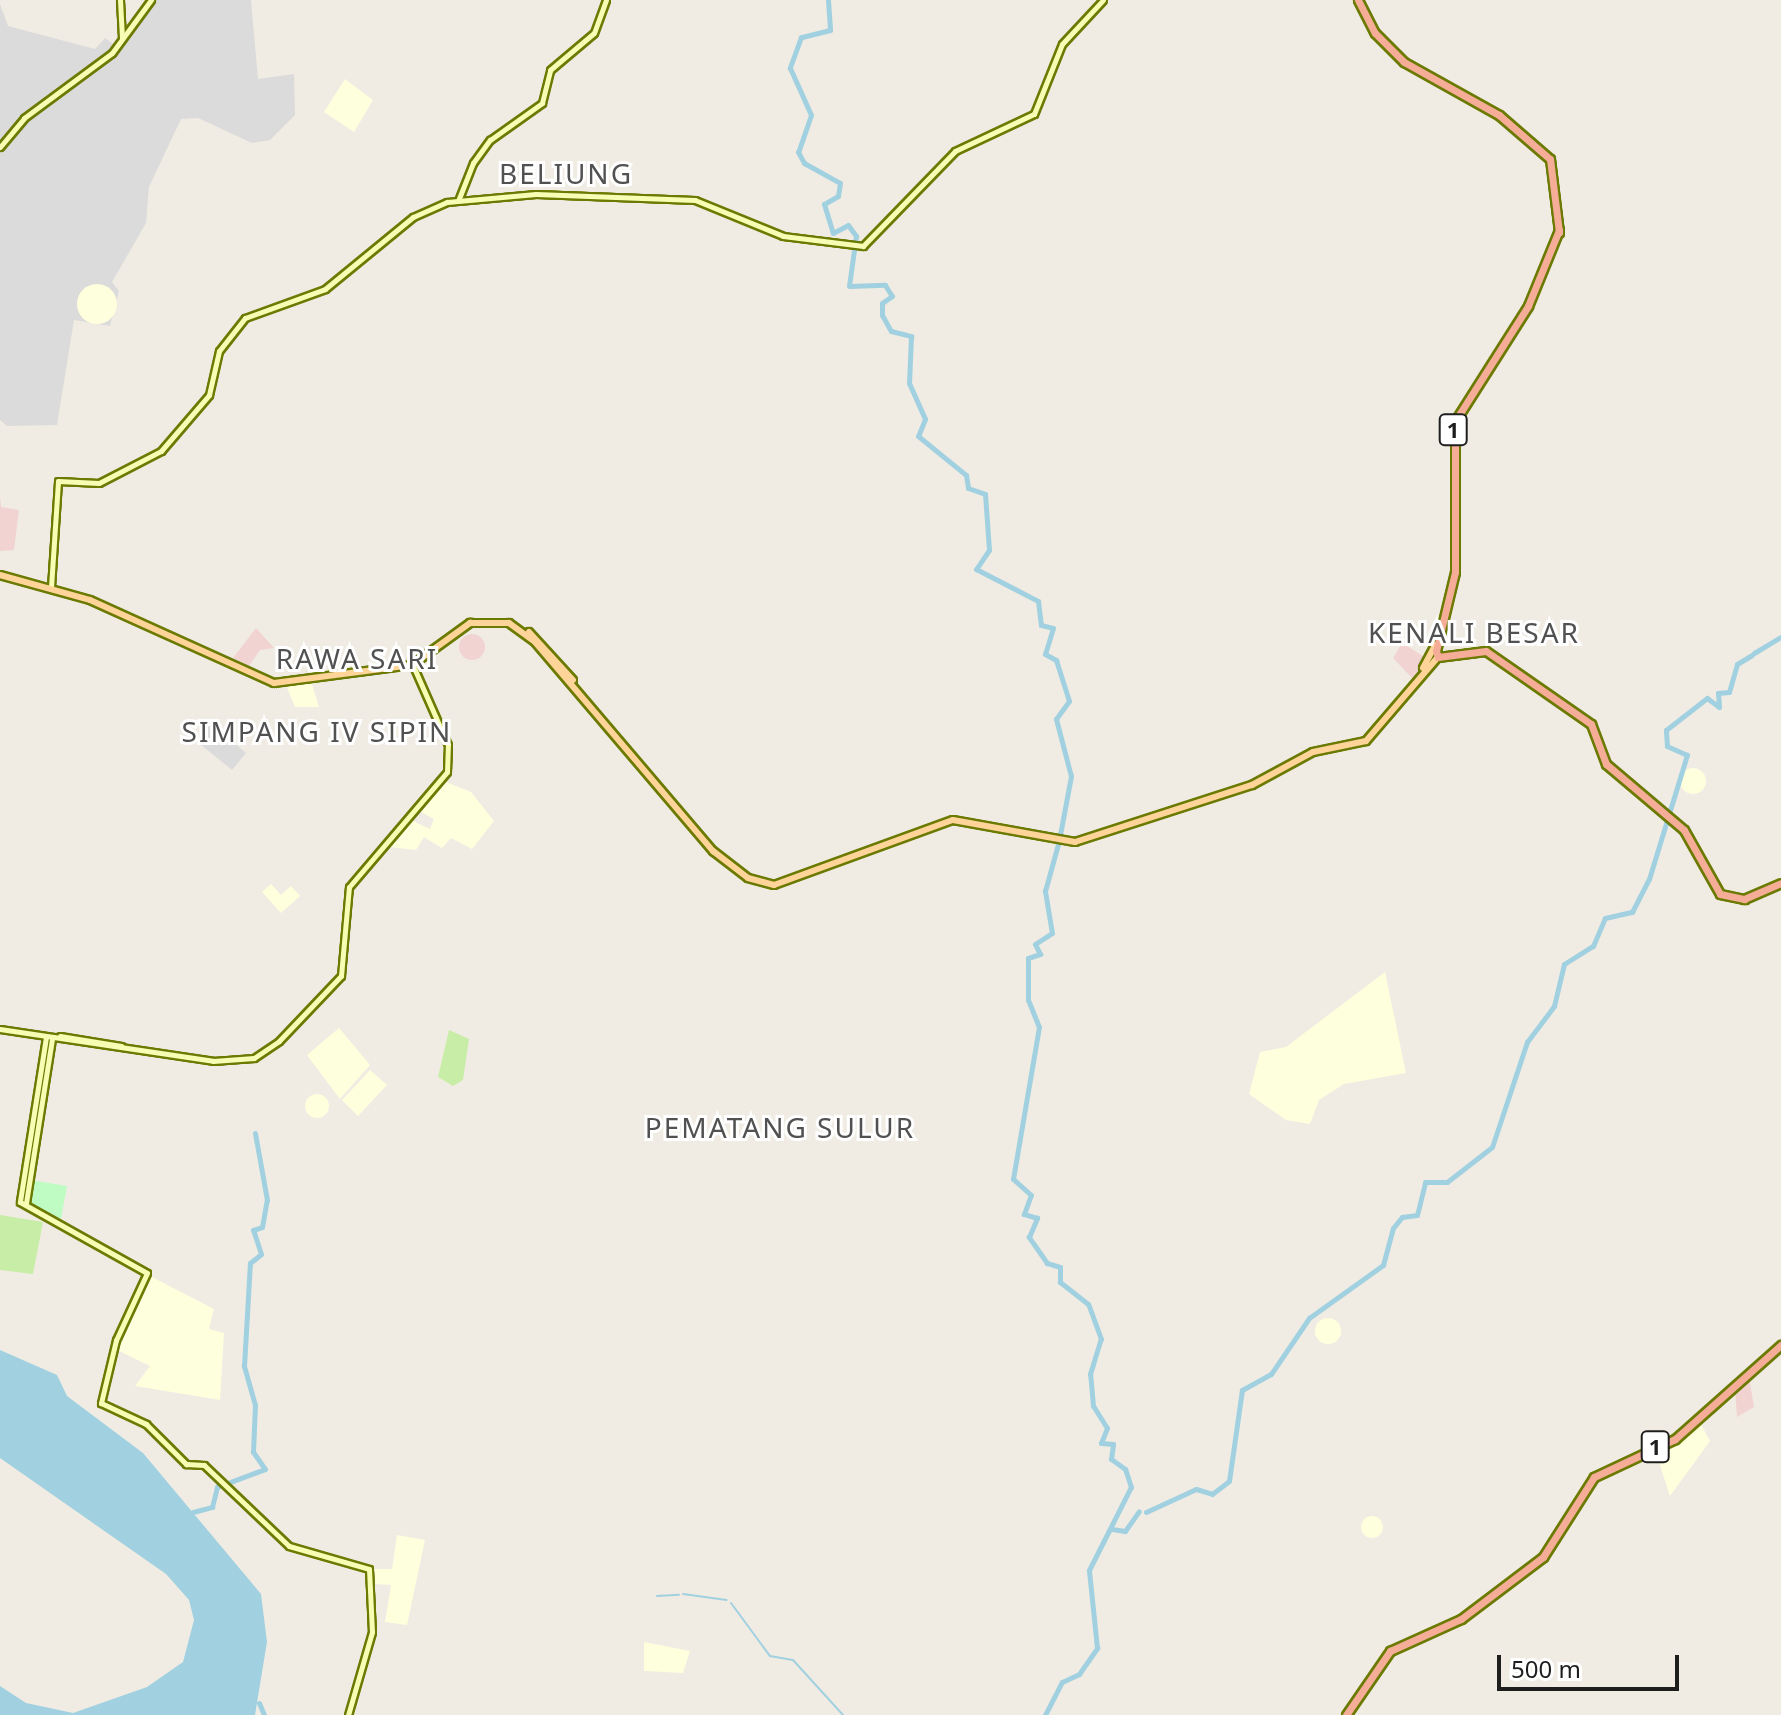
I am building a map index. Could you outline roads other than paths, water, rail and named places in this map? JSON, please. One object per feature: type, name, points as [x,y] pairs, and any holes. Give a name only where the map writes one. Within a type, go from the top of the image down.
[{"type":"highway","name":"1","points":[[1358,0],[1375,33],[1404,62],[1497,114],[1550,159],[1559,230],[1531,308],[1493,360],[1458,425],[1459,567],[1436,643]]},
{"type":"highway","points":[[1436,643],[1441,654],[1485,647],[1595,725],[1619,773],[1670,815],[1720,894],[1744,899],[1781,883]]},
{"type":"highway","name":"1","points":[[1346,1715],[1387,1653],[1461,1619],[1543,1557],[1594,1477],[1675,1439],[1781,1345]]},
{"type":"main road","points":[[120,0],[122,39]]},
{"type":"main road","points":[[0,147],[24,118],[122,39],[151,0]]},
{"type":"main road","points":[[458,202],[473,163],[490,140],[539,106],[550,70],[594,33],[606,0]]},
{"type":"main road","points":[[51,585],[58,481],[99,483],[161,451],[209,395],[219,351],[245,318],[325,289],[413,217],[458,202],[551,193],[695,200],[783,236],[862,246],[955,151],[1034,114],[1062,44],[1103,0]]},
{"type":"main road","points":[[0,573],[51,585],[98,602],[274,683],[411,663],[470,623],[500,620],[526,634],[716,849],[757,881],[788,881],[844,863],[947,818],[977,820],[1043,836],[1078,840],[1112,829],[1263,777],[1311,748],[1360,741],[1441,654]]},
{"type":"main road","points":[[1397,704],[1423,668],[1436,643]]},
{"type":"main road","points":[[1423,668],[1441,654]]},
{"type":"main road","points":[[0,1028],[213,1061],[255,1056],[338,978],[347,891],[444,778],[448,745],[411,663]]},
{"type":"main road","points":[[50,1036],[23,1202],[147,1273],[120,1329],[100,1400],[146,1424],[186,1464],[204,1465],[297,1551],[369,1569],[372,1634],[348,1715]]},
{"type":"water","points":[[0,1350],[57,1375],[67,1396],[143,1453],[261,1594],[267,1642],[255,1715],[0,1715],[0,1686],[26,1703],[73,1713],[147,1687],[183,1662],[194,1620],[189,1600],[166,1574],[0,1458]]},
{"type":"waterway","points":[[828,0],[830,30],[801,37],[790,68],[811,115],[798,152],[804,163],[840,183],[838,196],[824,204],[833,233],[848,225],[856,236],[849,286],[885,285],[892,296],[882,303],[882,315],[891,331],[911,336],[909,383],[925,419],[918,436],[966,475],[968,488],[985,494],[989,550],[976,569],[1038,601],[1041,625],[1053,628],[1045,654],[1056,660],[1069,701],[1056,719],[1071,776],[1060,835]]},
{"type":"waterway","points":[[1754,653],[1781,637]]},
{"type":"waterway","points":[[1146,1512],[1196,1489],[1212,1494],[1229,1481],[1242,1390],[1271,1374],[1309,1318],[1383,1265],[1393,1228],[1402,1217],[1417,1215],[1425,1182],[1447,1182],[1492,1147],[1527,1042],[1554,1006],[1564,964],[1593,946],[1605,918],[1632,912],[1649,879],[1687,755],[1667,746],[1666,730],[1707,698],[1719,707],[1718,693],[1729,692],[1737,664],[1752,655]]},
{"type":"waterway","points":[[1045,1715],[1062,1682],[1079,1674],[1097,1648],[1089,1570],[1131,1487],[1125,1469],[1111,1459],[1113,1444],[1101,1443],[1107,1428],[1093,1406],[1090,1374],[1101,1339],[1088,1304],[1060,1282],[1060,1267],[1047,1263],[1029,1237],[1037,1218],[1024,1214],[1031,1195],[1013,1179],[1039,1027],[1028,1000],[1028,958],[1040,954],[1035,944],[1052,933],[1045,891],[1058,844]]},
{"type":"waterway","points":[[193,1512],[212,1507],[217,1487],[265,1469],[253,1452],[255,1405],[244,1366],[250,1263],[261,1254],[253,1230],[262,1227],[267,1200],[255,1133]]},
{"type":"waterway","points":[[1112,1529],[1125,1531],[1139,1511]]},
{"type":"waterway","points":[[683,1594],[727,1600]]},
{"type":"waterway","points":[[657,1596],[679,1595]]},
{"type":"waterway","points":[[731,1603],[770,1656],[793,1660],[843,1715]]},
{"type":"waterway","points":[[259,1703],[264,1715]]},
{"type":"district","name":"BELIUNG","points":[[566,173]]},
{"type":"district","name":"KENALI BESAR","points":[[1474,632]]},
{"type":"district","name":"RAWA SARI","points":[[357,658]]},
{"type":"district","name":"SIMPANG IV SIPIN","points":[[317,731]]},
{"type":"district","name":"PEMATANG SULUR","points":[[780,1127]]}]
